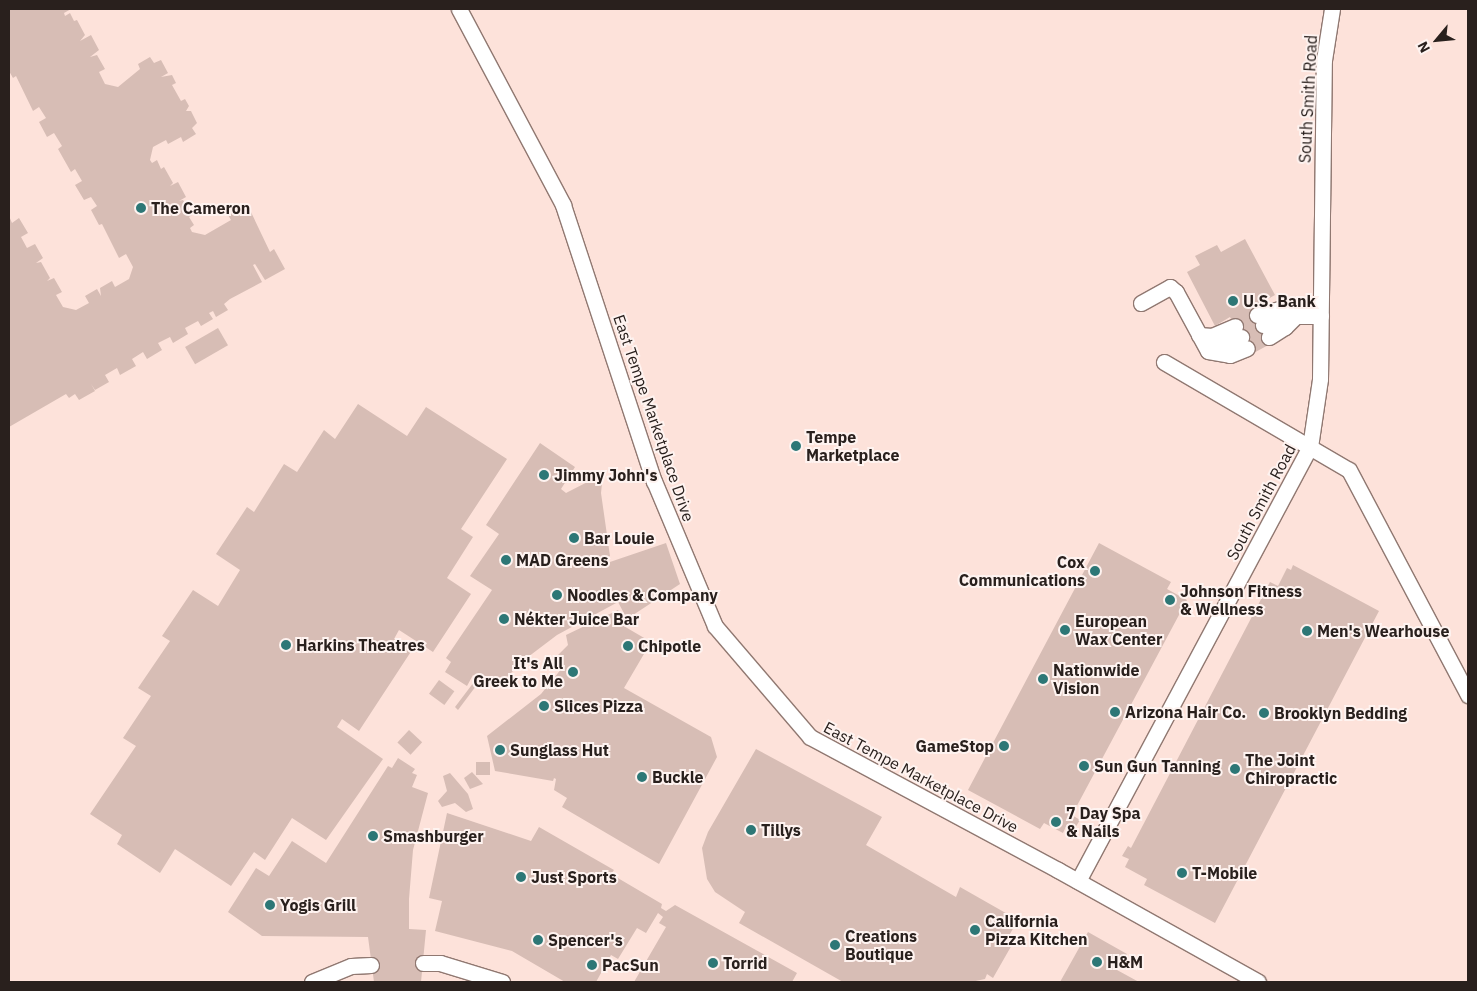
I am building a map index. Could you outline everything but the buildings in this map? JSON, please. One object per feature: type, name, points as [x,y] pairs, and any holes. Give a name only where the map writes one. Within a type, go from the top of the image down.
[{"type":"lane","name":"East Tempe Marketplace Drive","points":[[459,9],[563,205],[654,481],[714,626],[810,737],[1078,881],[1258,982]]},
{"type":"lane","name":"South Smith Road","points":[[1078,881],[1310,447],[1320,378],[1324,60],[1332,9]]},
{"type":"lane","points":[[1140,303],[1170,287],[1176,292],[1201,340],[1208,351],[1216,354],[1230,355],[1241,337],[1212,336],[1201,340]]},
{"type":"lane","points":[[1263,326],[1296,316],[1321,316]]},
{"type":"lane","points":[[1164,362],[1349,470],[1468,695]]},
{"type":"lane","points":[[423,963],[440,963],[502,982]]},
{"type":"lane","points":[[312,982],[351,966],[372,965]]},
{"type":"place","name":"The Cameron","points":[[141,208]]},
{"type":"place","name":"U.S. Bank","points":[[1233,301]]},
{"type":"place","name":"Tempe Marketplace","points":[[796,446]]},
{"type":"place","name":"Jimmy John's","points":[[544,475]]},
{"type":"place","name":"Bar Louie","points":[[574,538]]},
{"type":"place","name":"MAD Greens","points":[[506,560]]},
{"type":"place","name":"Cox Communications","points":[[1095,571]]},
{"type":"place","name":"Noodles & Company","points":[[557,595]]},
{"type":"place","name":"Johnson Fitness & Wellness","points":[[1170,600]]},
{"type":"place","name":"Nékter Juice Bar","points":[[504,619]]},
{"type":"place","name":"European Wax Center","points":[[1065,630]]},
{"type":"place","name":"Men's Wearhouse","points":[[1307,631]]},
{"type":"place","name":"Harkins Theatres","points":[[286,645]]},
{"type":"place","name":"Chipotle","points":[[628,646]]},
{"type":"place","name":"It's All Greek to Me","points":[[573,672]]},
{"type":"place","name":"Nationwide Vision","points":[[1043,679]]},
{"type":"place","name":"Slices Pizza","points":[[544,706]]},
{"type":"place","name":"Arizona Hair Co.","points":[[1115,712]]},
{"type":"place","name":"Brooklyn Bedding","points":[[1264,713]]},
{"type":"place","name":"GameStop","points":[[1004,746]]},
{"type":"place","name":"Sunglass Hut","points":[[500,750]]},
{"type":"place","name":"Sun Gun Tanning","points":[[1084,766]]},
{"type":"place","name":"The Joint Chiropractic","points":[[1235,769]]},
{"type":"place","name":"Buckle","points":[[642,777]]},
{"type":"place","name":"7 Day Spa & Nails","points":[[1056,822]]},
{"type":"place","name":"Tillys","points":[[751,830]]},
{"type":"place","name":"Smashburger","points":[[373,836]]},
{"type":"place","name":"T-Mobile","points":[[1182,873]]},
{"type":"place","name":"Just Sports","points":[[521,877]]},
{"type":"place","name":"Yogis Grill","points":[[270,905]]},
{"type":"place","name":"California Pizza Kitchen","points":[[975,930]]},
{"type":"place","name":"Spencer's","points":[[538,940]]},
{"type":"place","name":"Creations Boutique","points":[[835,945]]},
{"type":"place","name":"H&M","points":[[1097,962]]},
{"type":"place","name":"Torrid","points":[[713,963]]},
{"type":"place","name":"PacSun","points":[[592,965]]}]
